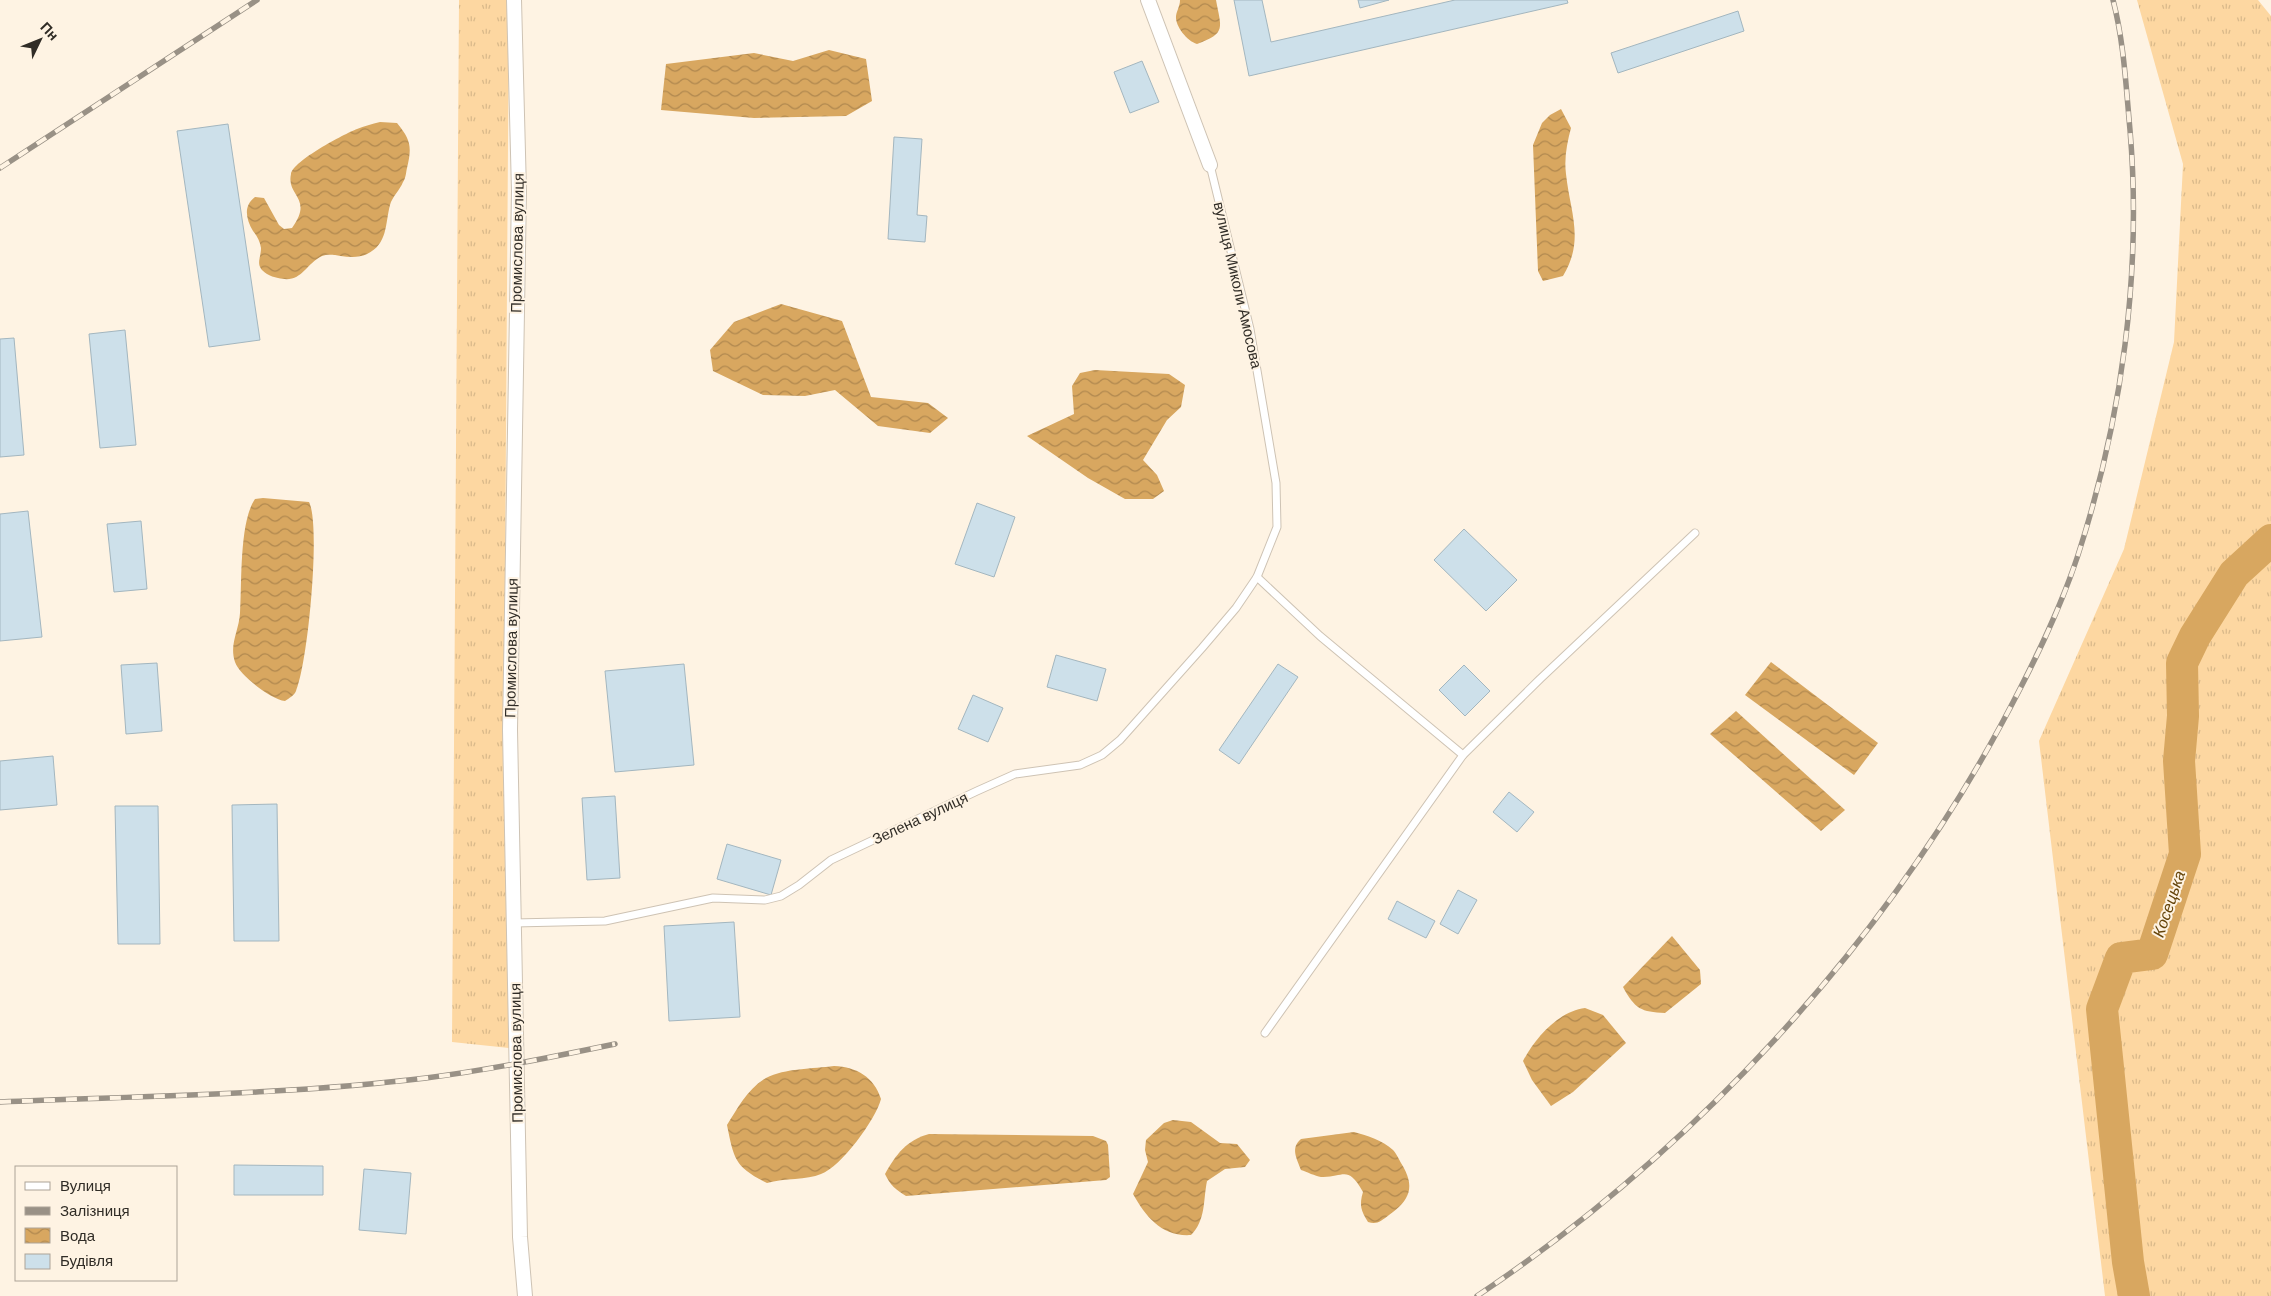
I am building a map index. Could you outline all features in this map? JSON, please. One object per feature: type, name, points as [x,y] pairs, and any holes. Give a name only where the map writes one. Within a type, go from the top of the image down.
[{"type":"street","name":"Промислова вулиця","points":[[514,0],[519,191],[510,730],[520,1236],[525,1296]]},
{"type":"street","name":"вулиця Миколи Амосова","points":[[1148,0],[1210,165]]},
{"type":"lane","name":"вулиця Миколи Амосова","points":[[1210,165],[1250,329],[1276,483],[1277,527],[1257,577]]},
{"type":"lane","points":[[1265,1033],[1463,755],[1540,679],[1695,533]]},
{"type":"lane","name":"Зелена вулиця","points":[[514,923],[605,921],[713,898],[765,900],[781,896],[800,885],[831,860],[1015,774],[1080,765],[1102,755],[1120,740],[1202,648],[1257,577]]},
{"type":"lane","points":[[1257,577],[1320,636],[1463,755]]},
{"type":"green space","points":[[459,0],[509,0],[504,722],[509,1048],[452,1042]]},
{"type":"green space","points":[[2137,0],[2258,0],[2271,16],[2271,1296],[2105,1296],[2039,741],[2124,549],[2174,342],[2183,164]]},
{"type":"water","points":[[1180,0],[1216,0],[1220,23],[1218,33],[1197,44],[1189,40],[1182,33],[1176,20]]},
{"type":"water","points":[[829,50],[866,59],[872,101],[846,116],[754,118],[661,110],[666,64],[754,53],[793,61]]},
{"type":"water","points":[[1561,109],[1571,128],[1566,151],[1565,168],[1573,213],[1575,238],[1570,263],[1563,276],[1543,281],[1538,271],[1533,145],[1542,123],[1550,115]]},
{"type":"water","points":[[380,122],[397,123],[408,139],[410,149],[405,179],[391,202],[384,233],[379,245],[374,250],[361,256],[322,256],[298,276],[292,278],[278,278],[263,271],[259,265],[260,243],[247,217],[247,209],[251,201],[255,197],[264,198],[279,225],[284,229],[292,228],[300,210],[298,198],[292,188],[291,174],[294,169],[309,155],[341,136]]},
{"type":"water","points":[[781,304],[842,321],[871,397],[928,403],[948,418],[930,433],[878,426],[835,390],[805,396],[763,395],[713,371],[710,350],[734,322]]},
{"type":"water","points":[[1095,370],[1169,374],[1185,385],[1181,407],[1167,420],[1143,460],[1157,475],[1164,491],[1153,499],[1125,499],[1088,478],[1027,436],[1074,414],[1072,386],[1080,373]]},
{"type":"water","points":[[255,499],[309,502],[312,516],[314,537],[312,595],[305,653],[296,691],[293,696],[285,701],[272,696],[249,680],[238,668],[233,655],[240,613],[242,554],[246,523]]},
{"type":"water","points":[[1771,662],[1878,743],[1854,775],[1745,695]]},
{"type":"water","points":[[1736,711],[1845,810],[1821,831],[1710,734]]},
{"type":"water","points":[[1672,936],[1700,970],[1701,984],[1665,1013],[1644,1010],[1635,1005],[1623,987]]},
{"type":"water","points":[[1585,1008],[1603,1015],[1626,1043],[1573,1092],[1551,1106],[1532,1080],[1523,1061],[1534,1043],[1557,1020],[1575,1010]]},
{"type":"water","points":[[834,1066],[850,1068],[864,1075],[874,1085],[881,1099],[865,1130],[838,1162],[829,1170],[815,1176],[767,1183],[742,1167],[734,1155],[727,1125],[748,1093],[766,1078],[782,1072]]},
{"type":"water","points":[[1173,1120],[1191,1122],[1220,1143],[1237,1144],[1250,1160],[1245,1167],[1225,1169],[1207,1181],[1202,1217],[1191,1235],[1181,1235],[1163,1229],[1149,1218],[1133,1194],[1148,1162],[1145,1150],[1146,1140],[1164,1123]]},
{"type":"water","points":[[1354,1132],[1380,1141],[1393,1150],[1408,1179],[1408,1192],[1402,1204],[1376,1223],[1368,1222],[1361,1208],[1363,1192],[1353,1178],[1345,1174],[1329,1177],[1314,1175],[1301,1170],[1296,1158],[1296,1146],[1301,1139]]},
{"type":"water","points":[[929,1134],[1093,1136],[1106,1141],[1108,1145],[1110,1177],[1106,1180],[906,1196],[894,1187],[885,1174],[893,1160],[908,1144]]},
{"type":"building","points":[[1234,0],[1262,0],[1271,42],[1455,0],[1567,0],[1568,3],[1249,76]]},
{"type":"building","points":[[1358,0],[1389,0],[1360,8]]},
{"type":"building","points":[[1738,11],[1744,31],[1618,73],[1611,53]]},
{"type":"building","points":[[1142,61],[1159,102],[1130,113],[1114,72]]},
{"type":"building","points":[[228,124],[260,340],[209,347],[177,131]]},
{"type":"building","points":[[894,137],[922,139],[917,215],[927,216],[925,242],[888,239]]},
{"type":"building","points":[[125,330],[136,445],[100,448],[89,334]]},
{"type":"building","points":[[14,338],[24,455],[0,457],[0,339]]},
{"type":"building","points":[[977,503],[1015,517],[994,577],[955,564]]},
{"type":"building","points":[[28,511],[42,637],[0,641],[0,514]]},
{"type":"building","points":[[141,521],[147,589],[114,592],[107,524]]},
{"type":"building","points":[[1464,529],[1517,580],[1486,611],[1434,560]]},
{"type":"building","points":[[1056,655],[1106,669],[1097,701],[1047,687]]},
{"type":"building","points":[[157,663],[162,731],[126,734],[121,665]]},
{"type":"building","points":[[684,664],[694,765],[615,772],[605,671]]},
{"type":"building","points":[[1278,664],[1298,677],[1239,764],[1219,750]]},
{"type":"building","points":[[1464,665],[1490,691],[1465,716],[1439,690]]},
{"type":"building","points":[[973,695],[1003,708],[988,742],[958,729]]},
{"type":"building","points":[[53,756],[57,805],[0,810],[0,761]]},
{"type":"building","points":[[1509,792],[1534,812],[1517,832],[1493,812]]},
{"type":"building","points":[[615,796],[620,878],[587,880],[582,798]]},
{"type":"building","points":[[277,804],[279,941],[234,941],[232,805]]},
{"type":"building","points":[[115,806],[158,806],[160,944],[118,944]]},
{"type":"building","points":[[727,844],[781,860],[771,895],[717,879]]},
{"type":"building","points":[[1458,890],[1477,900],[1458,934],[1440,924]]},
{"type":"building","points":[[1397,901],[1435,921],[1426,938],[1388,919]]},
{"type":"building","points":[[734,922],[740,1017],[669,1021],[664,926]]},
{"type":"building","points":[[234,1165],[323,1166],[323,1195],[234,1195]]},
{"type":"building","points":[[364,1169],[411,1173],[406,1234],[359,1230]]},
{"type":"waterway","name":"Косецька","points":[[2134,1296],[2128,1262],[2102,1009],[2121,958],[2152,954],[2185,854],[2179,761],[2183,716],[2182,663],[2195,636],[2234,574],[2271,540]]},
{"type":"railway","points":[[0,168],[257,0]]},
{"type":"railway","points":[[1477,1296],[1556,1240],[1632,1178],[1705,1111],[1774,1041],[1839,966],[1899,888],[1953,807],[2002,723],[2034,661],[2070,577],[2093,504],[2117,398],[2125,345],[2133,237],[2133,183],[2124,65],[2120,32],[2113,0]]},
{"type":"railway","points":[[0,1102],[213,1094],[373,1084],[473,1071],[615,1044]]}]
